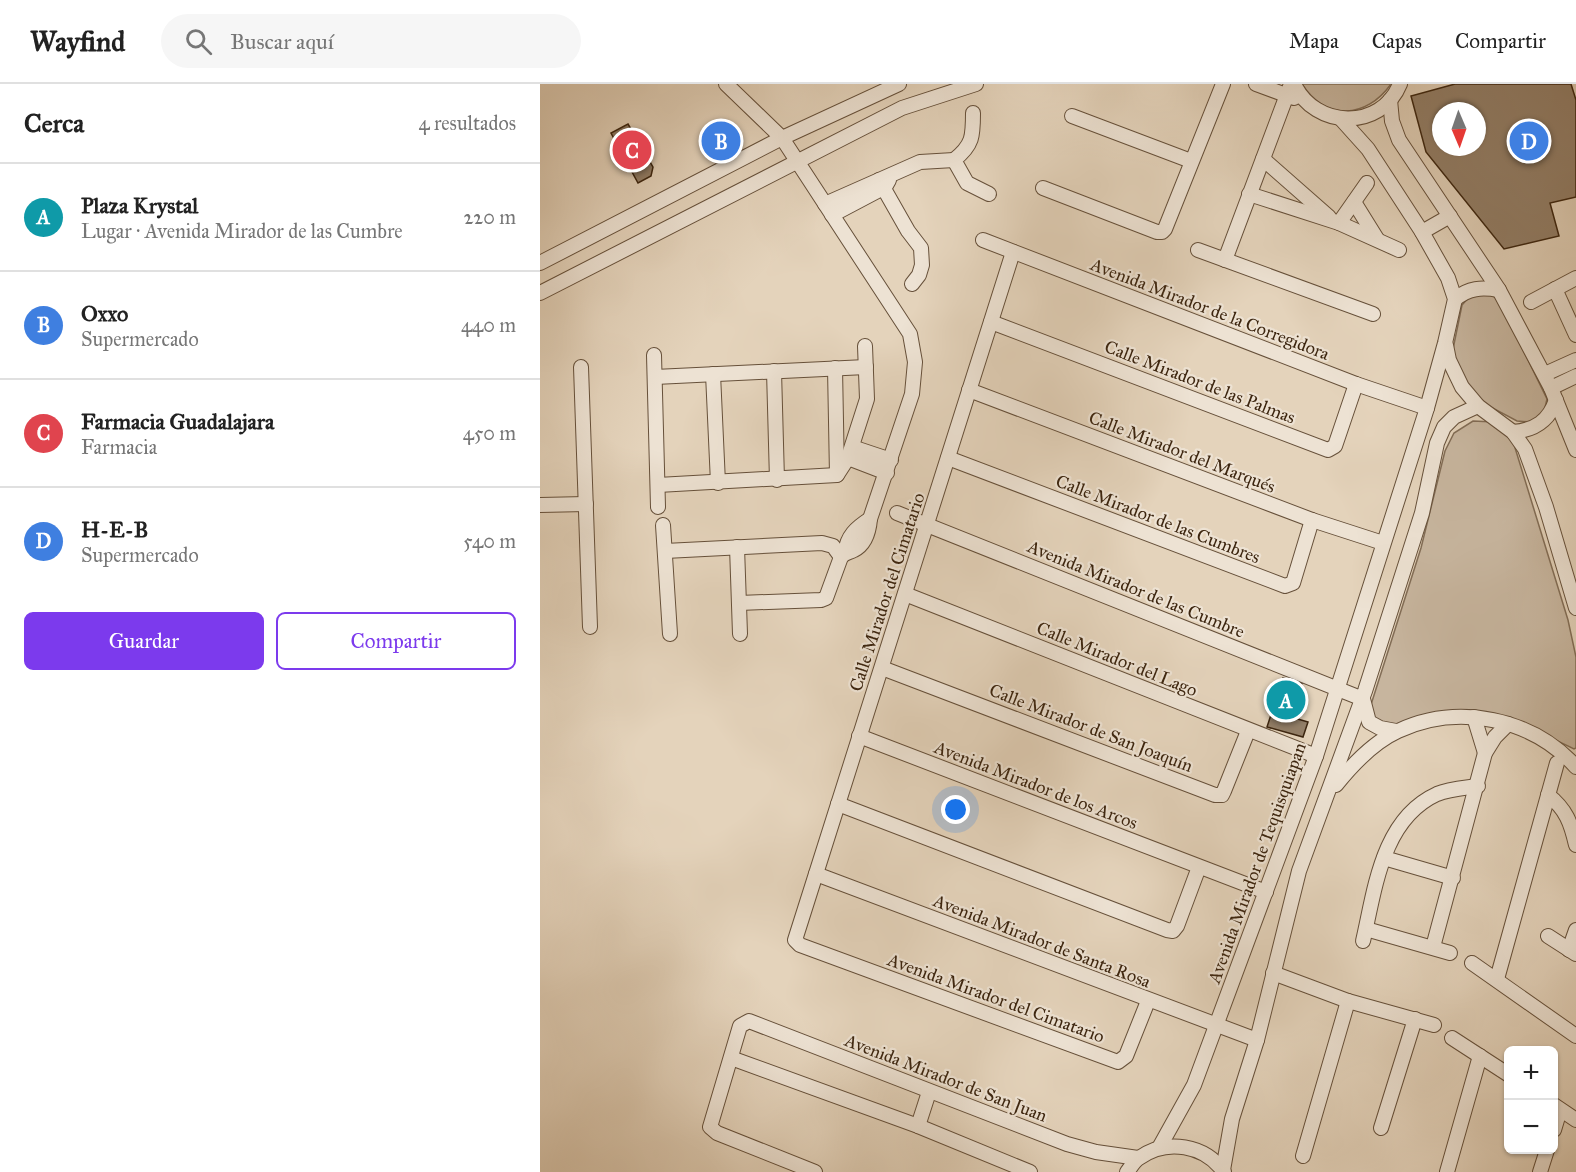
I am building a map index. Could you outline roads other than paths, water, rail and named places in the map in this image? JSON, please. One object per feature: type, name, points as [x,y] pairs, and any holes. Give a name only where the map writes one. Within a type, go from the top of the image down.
[{"type":"street","points":[[726,84],[782,138],[910,334],[915,362],[912,394],[870,519],[858,526],[846,541],[843,555],[826,598],[739,603]]},
{"type":"street","points":[[540,263],[782,138],[899,84]]},
{"type":"street","points":[[540,293],[902,108],[976,84]]},
{"type":"street","points":[[1042,188],[1162,232],[1223,84]]},
{"type":"street","points":[[1256,84],[1291,88],[1307,104],[1323,114],[1341,119],[1368,116],[1390,100],[1400,84]]},
{"type":"street","points":[[1225,260],[1291,88]]},
{"type":"street","points":[[1390,100],[1392,121],[1400,140],[1499,290],[1545,374],[1576,450]]},
{"type":"street","points":[[829,210],[885,181],[906,167],[920,162],[954,160],[965,152],[972,140],[973,113]]},
{"type":"street","points":[[1072,116],[1191,161]]},
{"type":"street","points":[[1341,119],[1368,149],[1422,232],[1448,278],[1455,299],[1474,288],[1499,290]]},
{"type":"street","points":[[1263,159],[1337,223]]},
{"type":"street","points":[[954,160],[967,183],[989,194]]},
{"type":"street","points":[[885,181],[902,222],[921,248],[922,265],[912,284]]},
{"type":"street","points":[[1337,223],[1367,183]]},
{"type":"street","points":[[1249,194],[1337,223],[1399,250]]},
{"type":"street","points":[[1354,202],[1377,239]]},
{"type":"street","points":[[1422,232],[1450,216]]},
{"type":"street","name":"Avenida Mirador de la Corregidora","points":[[983,240],[1356,384],[1426,408]]},
{"type":"street","points":[[1198,250],[1373,314]]},
{"type":"street","name":"Calle Mirador del Cimatario","points":[[796,942],[795,937],[1013,252]]},
{"type":"street","points":[[1531,302],[1576,278]]},
{"type":"street","points":[[1555,289],[1576,335]]},
{"type":"street","name":"Avenida Mirador de Tequisquiapan","points":[[1159,1148],[1194,1085],[1240,967],[1316,756],[1426,408],[1455,299]]},
{"type":"street","name":"Calle Mirador de las Palmas","points":[[991,321],[1328,450],[1335,446],[1356,384]]},
{"type":"street","points":[[1445,343],[1449,360],[1462,387],[1478,406],[1513,432],[1525,449],[1546,507],[1576,608]]},
{"type":"street","points":[[837,475],[850,452],[867,399],[865,346]]},
{"type":"street","points":[[654,355],[658,507]]},
{"type":"street","points":[[1545,374],[1576,360]]},
{"type":"street","points":[[581,367],[590,627]]},
{"type":"street","points":[[655,377],[866,367]]},
{"type":"street","points":[[835,368],[837,475]]},
{"type":"street","points":[[774,371],[777,480]]},
{"type":"street","points":[[713,374],[718,483]]},
{"type":"street","points":[[1513,432],[1525,431],[1546,420],[1552,410],[1554,394],[1576,376]]},
{"type":"street","name":"Calle Mirador del Marqués","points":[[969,390],[1312,520],[1383,543]]},
{"type":"street","points":[[1223,1171],[1232,1119],[1257,1040],[1299,871],[1363,699],[1422,513],[1437,443],[1444,427],[1454,417],[1478,406]]},
{"type":"street","points":[[850,452],[889,467]]},
{"type":"street","name":"Calle Mirador de las Cumbres","points":[[948,458],[1285,586],[1293,583],[1312,520]]},
{"type":"street","points":[[658,485],[837,475]]},
{"type":"street","points":[[540,505],[585,504]]},
{"type":"street","name":"Avenida Mirador de las Cumbre","points":[[897,513],[1363,699]]},
{"type":"street","points":[[663,525],[670,634]]},
{"type":"street","points":[[665,551],[829,543],[843,555]]},
{"type":"street","points":[[737,547],[740,634]]},
{"type":"street","name":"Calle Mirador del Lago","points":[[905,594],[1316,756]]},
{"type":"street","name":"Calle Mirador de San Joaquín","points":[[882,668],[1215,795],[1222,795],[1248,731]]},
{"type":"street","points":[[1363,699],[1369,722],[1380,728],[1396,731]]},
{"type":"street","points":[[1329,794],[1359,759],[1396,731],[1434,720],[1474,717],[1508,724],[1545,740],[1559,757],[1576,767]]},
{"type":"street","points":[[1474,717],[1485,753]]},
{"type":"street","points":[[1433,947],[1485,753],[1495,737],[1508,724]]},
{"type":"street","name":"Avenida Mirador de los Arcos","points":[[860,736],[1266,892]]},
{"type":"street","points":[[1559,757],[1576,752]]},
{"type":"street","points":[[1497,980],[1559,757]]},
{"type":"street","points":[[1450,952],[1364,935],[1384,858],[1394,834],[1404,819],[1425,801],[1439,793],[1478,786]]},
{"type":"street","points":[[1439,793],[1472,806]]},
{"type":"street","points":[[1548,795],[1567,813],[1576,845]]},
{"type":"street","points":[[838,804],[1167,930],[1173,930],[1177,926],[1199,867]]},
{"type":"street","points":[[1384,858],[1453,878]]},
{"type":"street","name":"Avenida Mirador de Santa Rosa","points":[[816,874],[1148,1001],[1257,1040]]},
{"type":"street","points":[[1548,936],[1573,952],[1576,930]]},
{"type":"street","name":"Avenida Mirador del Cimatario","points":[[796,942],[811,950],[1118,1062],[1126,1056],[1148,1001]]},
{"type":"street","points":[[1472,963],[1576,1036]]},
{"type":"street","points":[[1273,973],[1348,1001],[1434,1025]]},
{"type":"street","points":[[1303,1156],[1348,1001]]},
{"type":"street","points":[[1381,1128],[1415,1019]]},
{"type":"street","name":"Avenida Mirador de San Juan","points":[[731,1058],[740,1026],[749,1021],[1067,1144],[1096,1152],[1138,1158]]},
{"type":"street","points":[[1452,1038],[1504,1072]]},
{"type":"street","points":[[1447,1172],[1480,1056]]},
{"type":"street","points":[[815,1172],[711,1130],[710,1123],[731,1058],[918,1126],[1030,1172]]},
{"type":"street","points":[[918,1126],[929,1092]]},
{"type":"street","points":[[1558,1108],[1576,1120]]},
{"type":"street","points":[[1127,1172],[1138,1158],[1159,1148],[1183,1146],[1205,1154],[1223,1171]]},
{"type":"street","points":[[1540,1172],[1545,1154]]},
{"type":"place","name":"Oxxo","points":[[721,141]]},
{"type":"place","name":"H-E-B","points":[[1529,141]]},
{"type":"place","name":"Farmacia Guadalajara","points":[[632,150]]},
{"type":"place","name":"Plaza Krystal","points":[[1286,700]]}]
